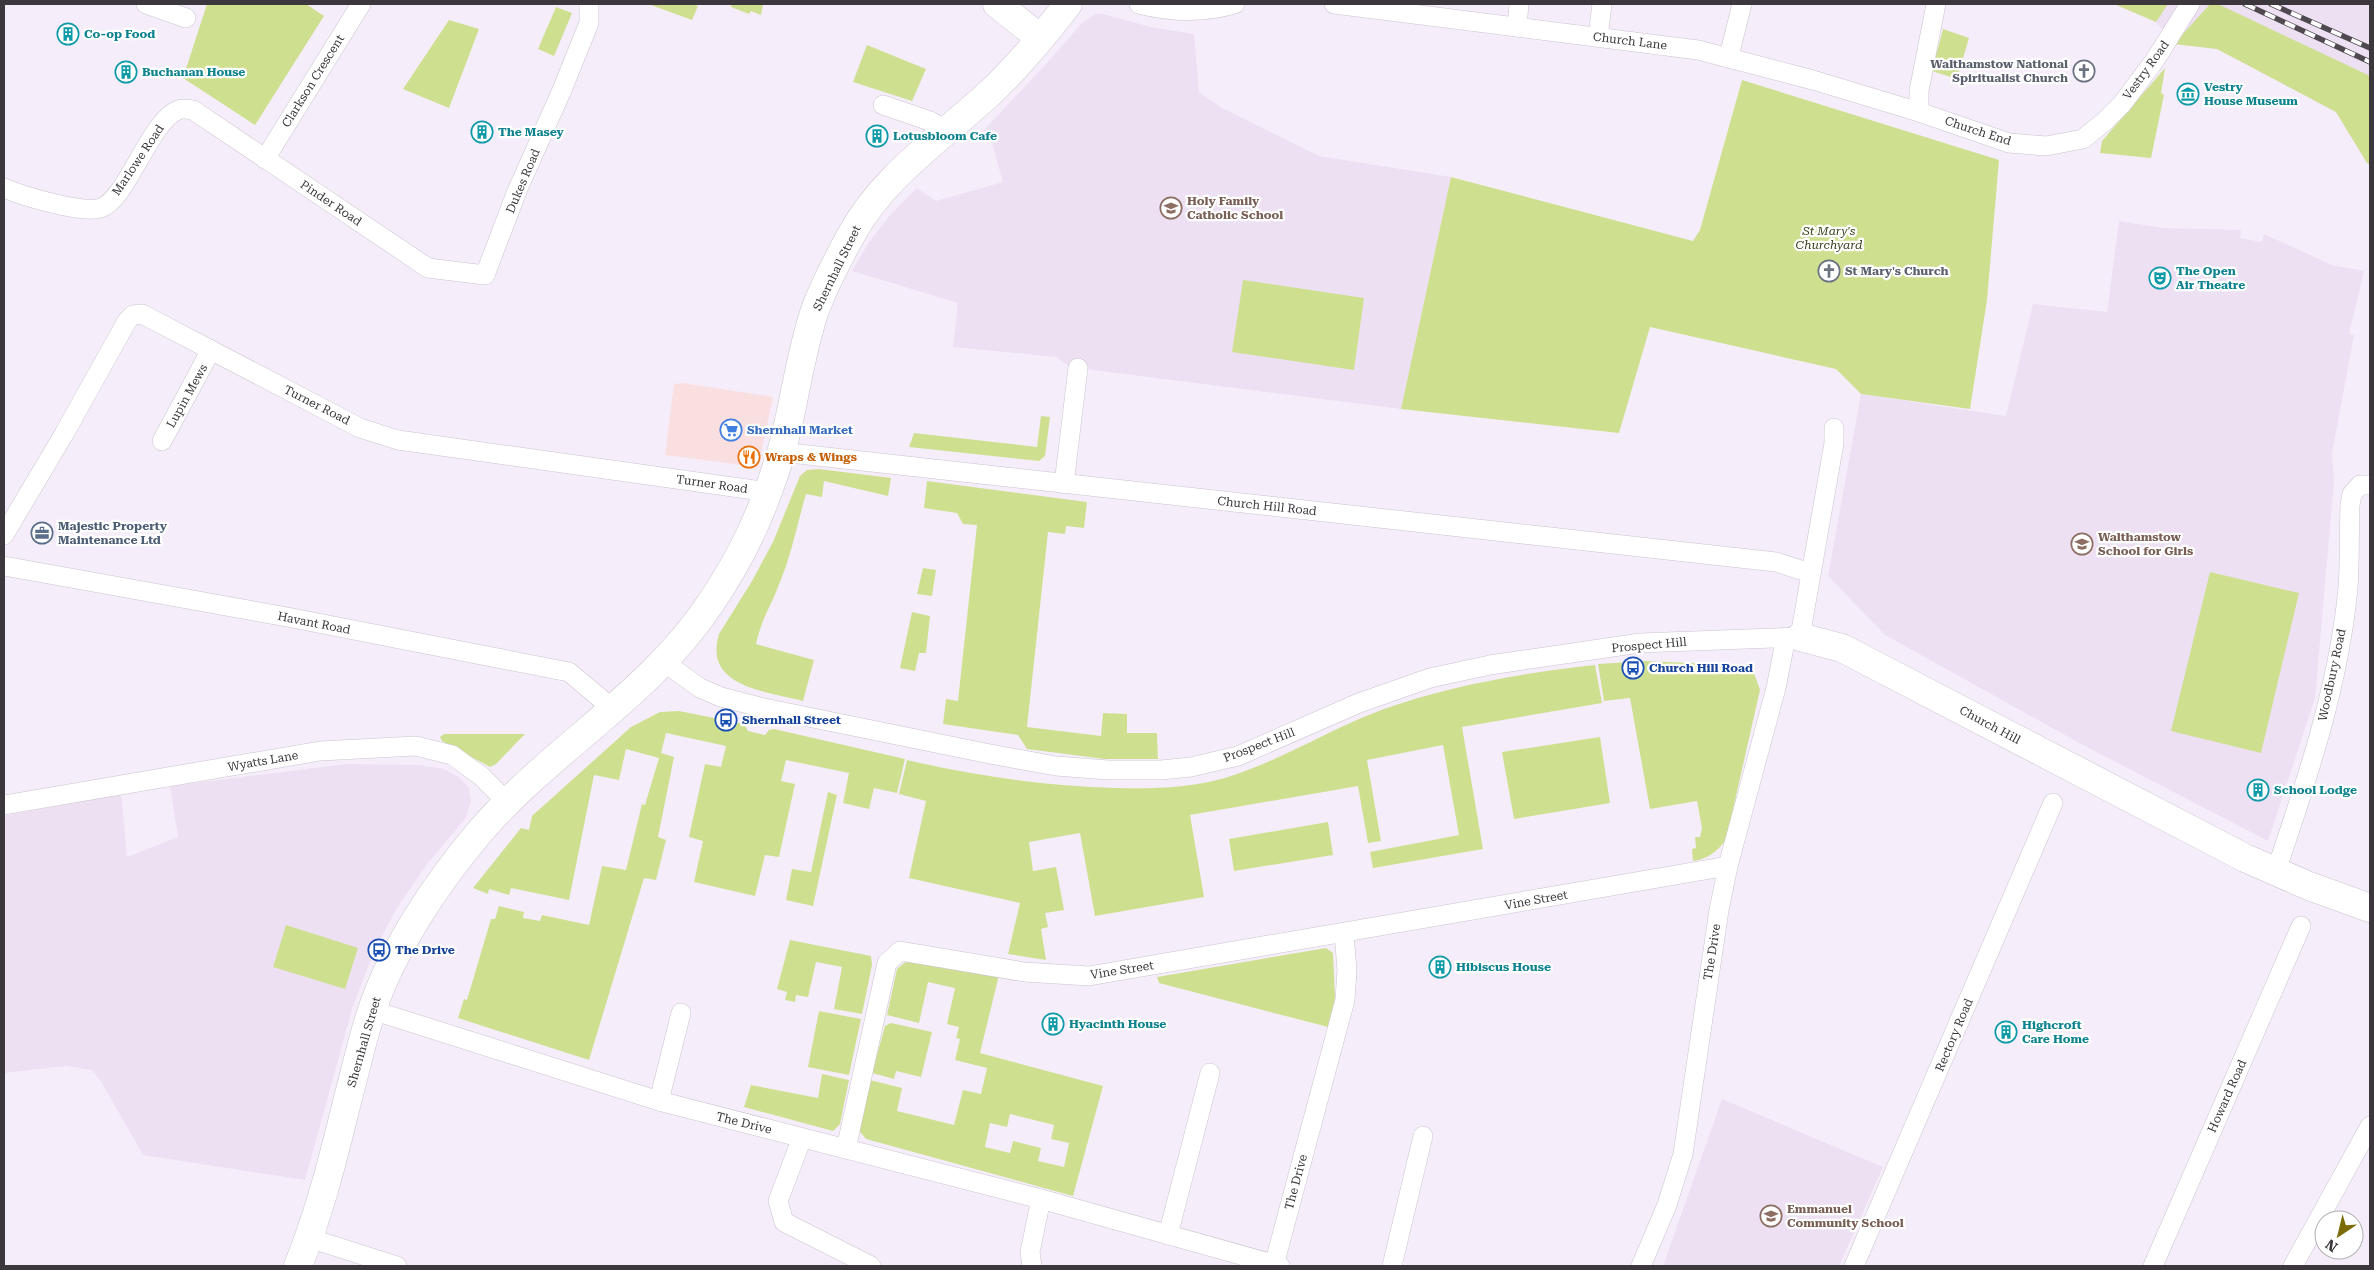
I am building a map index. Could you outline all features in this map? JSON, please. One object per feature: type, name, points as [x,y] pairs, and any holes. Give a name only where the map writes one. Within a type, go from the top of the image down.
[{"type":"street","points":[[146,4],[186,18]]},
{"type":"street","name":"Clarkson Crescent","points":[[265,159],[361,4]]},
{"type":"street","points":[[997,4],[1040,38]]},
{"type":"street","name":"Shernhall Street","points":[[298,1266],[309,1238],[332,1162],[372,1010],[388,970],[412,926],[453,866],[507,802],[664,662],[709,606],[749,540],[768,492],[781,452],[801,360],[815,309],[852,234],[876,197],[946,130],[994,89],[1068,4]]},
{"type":"street","points":[[1139,4],[1158,9],[1192,10],[1220,8],[1235,4]]},
{"type":"street","name":"Church Lane","points":[[1342,4],[1450,11],[1517,27],[1698,50],[1729,56],[1919,112]]},
{"type":"street","points":[[1517,27],[1519,4]]},
{"type":"street","points":[[1598,37],[1602,4]]},
{"type":"street","points":[[1729,56],[1742,4]]},
{"type":"street","points":[[1919,112],[1919,91],[1936,4]]},
{"type":"street","name":"Dukes Road","points":[[485,275],[517,192],[597,5]]},
{"type":"street","name":"Vestry Road","points":[[2095,131],[2122,104],[2165,45],[2189,6]]},
{"type":"street","points":[[883,105],[930,121],[946,130]]},
{"type":"street","name":"Pinder Road","points":[[184,108],[193,110],[428,268],[485,275]]},
{"type":"street","name":"Marlowe Road","points":[[4,188],[23,196],[74,207],[95,209],[103,207],[116,194],[167,117],[184,108]]},
{"type":"street","name":"Church End","points":[[1919,112],[2009,143],[2046,146],[2062,145],[2083,139],[2095,131]]},
{"type":"street","name":"Turner Road","points":[[4,536],[127,321],[133,315],[142,314],[360,428],[398,440],[768,492]]},
{"type":"street","name":"Lupin Mews","points":[[162,441],[212,350]]},
{"type":"street","points":[[1064,484],[1078,368]]},
{"type":"street","points":[[1793,637],[1810,573],[1834,444],[1834,428]]},
{"type":"street","name":"Church Hill Road","points":[[781,452],[1776,562],[1810,573]]},
{"type":"street","name":"Woodbury Road","points":[[2276,871],[2305,789],[2338,652],[2348,588],[2350,505],[2352,494],[2360,485],[2370,485]]},
{"type":"street","name":"Havant Road","points":[[4,566],[297,619],[569,672],[612,708]]},
{"type":"street","name":"Church Hill","points":[[1793,637],[1842,648],[1881,666],[2064,764],[2276,871],[2322,891],[2370,908]]},
{"type":"street","name":"Prospect Hill","points":[[664,662],[700,688],[721,697],[764,708],[1056,766],[1108,770],[1161,770],[1191,767],[1238,756],[1359,703],[1439,676],[1490,665],[1640,643],[1793,637]]},
{"type":"street","name":"The Drive","points":[[1641,1266],[1667,1205],[1683,1154],[1716,929],[1728,866],[1776,688],[1793,637]]},
{"type":"street","name":"Wyatts Lane","points":[[4,805],[320,751],[416,746],[452,755],[481,776],[507,802]]},
{"type":"street","name":"Rectory Road","points":[[1854,1266],[2053,803]]},
{"type":"street","name":"Vine Street","points":[[846,1149],[887,963],[900,951],[1024,972],[1088,976],[1728,866]]},
{"type":"street","name":"Howard Road","points":[[2153,1266],[2301,926]]},
{"type":"street","name":"The Drive","points":[[372,1010],[659,1101],[1041,1199],[1277,1265],[1344,1000],[1347,970],[1344,933]]},
{"type":"street","points":[[659,1101],[681,1013]]},
{"type":"street","points":[[1168,1235],[1210,1073]]},
{"type":"street","points":[[2294,1266],[2370,1126]]},
{"type":"street","points":[[1392,1266],[1423,1136]]},
{"type":"street","points":[[802,1138],[778,1201],[784,1222],[871,1266]]},
{"type":"street","points":[[1032,1266],[1030,1252],[1041,1199]]},
{"type":"street","points":[[309,1238],[398,1266]]},
{"type":"shaded area","points":[[2114,4],[2370,4],[2370,164],[2367,163],[2336,112],[2217,49],[2174,44],[2156,22]]},
{"type":"shaded area","name":"Holy Family Catholic School","points":[[1096,14],[1103,14],[1151,27],[1194,34],[1199,92],[1222,108],[1319,156],[1451,177],[1401,409],[1070,367],[1056,357],[953,347],[958,303],[852,271],[869,242],[890,215],[917,188],[936,201],[1003,182],[992,143],[984,130],[1083,22]]},
{"type":"shaded area","name":"Walthamstow School for Girls","points":[[2119,221],[2163,228],[2241,230],[2240,238],[2262,242],[2264,234],[2332,265],[2364,271],[2349,334],[2354,335],[2332,453],[2334,482],[2315,698],[2268,841],[2079,743],[1885,635],[1828,576],[1861,394],[2006,416],[2033,304],[2107,312]]},
{"type":"shaded area","points":[[683,383],[773,397],[758,467],[665,455],[674,384]]},
{"type":"shaded area","points":[[346,764],[419,765],[444,769],[459,777],[469,788],[471,802],[465,819],[427,864],[397,908],[374,951],[353,1006],[305,1180],[143,1155],[102,1083],[92,1070],[66,1066],[4,1073],[4,816],[121,793],[127,857],[178,837],[170,786]]},
{"type":"shaded area","name":"Emmanuel Community School","points":[[1722,1099],[1883,1167],[1839,1266],[1663,1266]]},
{"type":"green space","points":[[207,4],[306,4],[324,16],[255,125],[183,78]]},
{"type":"green space","points":[[648,4],[693,4],[698,6],[692,20]]},
{"type":"green space","points":[[732,4],[763,4],[761,15],[751,11],[749,14],[731,7]]},
{"type":"green space","points":[[2114,4],[2168,4],[2156,22]]},
{"type":"green space","points":[[2210,4],[2218,4],[2370,76],[2370,164],[2367,163],[2336,112],[2217,49],[2174,44]]},
{"type":"green space","points":[[556,7],[572,13],[554,56],[538,49]]},
{"type":"green space","points":[[449,20],[479,29],[449,108],[403,89]]},
{"type":"green space","points":[[1943,29],[1969,38],[1957,79],[1932,71]]},
{"type":"green space","points":[[867,45],[926,69],[912,101],[853,82]]},
{"type":"green space","points":[[2165,68],[2161,93],[2164,95],[2151,158],[2100,153],[2102,141]]},
{"type":"green space","name":"St Mary's Churchyard","points":[[1742,80],[1999,160],[1987,300],[1970,409],[1861,394],[1836,369],[1650,327],[1619,433],[1401,409],[1451,177],[1693,241],[1700,230]]},
{"type":"green space","points":[[1243,280],[1364,298],[1354,370],[1232,352]]},
{"type":"green space","points":[[1041,416],[1050,417],[1045,456],[1039,461],[909,447],[914,433],[1037,447]]},
{"type":"green space","points":[[819,469],[891,478],[888,496],[824,481],[822,497],[806,494],[787,564],[763,621],[756,644],[814,660],[803,701],[741,684],[729,676],[720,665],[716,652],[719,634],[752,581],[773,542],[800,476],[807,470]]},
{"type":"green space","points":[[927,481],[1087,502],[1084,528],[1066,526],[1065,534],[1048,532],[1027,727],[1101,736],[1103,713],[1127,714],[1127,733],[1157,733],[1158,759],[1104,759],[1027,749],[1018,735],[943,724],[946,699],[958,701],[977,525],[963,524],[957,513],[924,508]]},
{"type":"green space","points":[[923,568],[936,570],[932,596],[917,594]]},
{"type":"green space","points":[[2210,572],[2299,593],[2261,753],[2171,731]]},
{"type":"green space","points":[[912,612],[930,616],[926,653],[919,653],[915,671],[900,668]]},
{"type":"green space","points":[[1646,661],[1734,665],[1754,673],[1760,690],[1726,840],[1712,854],[1698,860],[1693,861],[1692,849],[1696,848],[1695,837],[1700,837],[1702,828],[1697,801],[1650,809],[1630,698],[1604,701],[1598,664]]},
{"type":"green space","points":[[1595,665],[1602,703],[1462,727],[1483,849],[1373,868],[1370,852],[1459,835],[1443,745],[1367,760],[1381,841],[1368,843],[1358,786],[1190,815],[1204,897],[1095,916],[1080,833],[1029,842],[1033,871],[1056,867],[1064,910],[1045,913],[1048,927],[1041,929],[1046,960],[1008,954],[1020,903],[909,878],[926,801],[899,794],[907,760],[959,771],[1063,785],[1130,788],[1185,786],[1225,778],[1245,771],[1364,717],[1436,693],[1488,681]]},
{"type":"green space","points":[[679,711],[744,724],[748,731],[765,735],[769,730],[774,729],[905,759],[897,793],[874,788],[869,809],[843,803],[849,773],[786,760],[781,781],[795,784],[779,857],[765,855],[755,896],[694,882],[703,841],[689,837],[705,764],[721,767],[726,746],[666,733],[661,753],[674,757],[658,837],[666,840],[656,880],[644,878],[589,1060],[458,1018],[464,999],[467,1000],[491,919],[495,919],[499,906],[524,912],[523,918],[540,921],[542,915],[589,925],[602,866],[626,870],[642,804],[645,805],[659,758],[626,749],[619,780],[594,775],[569,900],[511,888],[509,895],[489,889],[488,894],[473,888],[521,828],[529,830],[532,816],[631,727],[660,712]]},
{"type":"green space","points":[[444,734],[525,734],[496,764],[490,767],[442,741],[440,737]]},
{"type":"green space","points":[[1600,737],[1610,803],[1514,819],[1502,752]]},
{"type":"green space","points":[[828,792],[837,795],[813,906],[786,900],[792,869],[811,872]]},
{"type":"green space","points":[[1328,822],[1333,855],[1234,871],[1229,839]]},
{"type":"green space","points":[[286,925],[358,948],[345,989],[273,967]]},
{"type":"green space","points":[[790,940],[871,956],[872,965],[862,1014],[834,1009],[842,967],[816,962],[808,997],[796,995],[795,1002],[785,1000],[787,992],[777,989]]},
{"type":"green space","points":[[1326,948],[1333,953],[1335,998],[1328,1027],[1159,983],[1157,977]]},
{"type":"green space","points":[[916,960],[999,975],[980,1053],[1103,1086],[1073,1196],[866,1139],[857,1128],[870,1080],[902,1088],[897,1111],[954,1125],[963,1090],[981,1094],[987,1068],[955,1060],[960,1039],[956,1038],[959,1027],[947,1024],[955,988],[928,982],[919,1023],[887,1015],[897,969],[904,963]],"holes":[[[1010,1114],[1054,1125],[1051,1139],[1069,1143],[1064,1167],[1038,1161],[1041,1148],[1013,1141],[1010,1153],[985,1147],[990,1123],[1007,1127]]]},
{"type":"green space","points":[[819,1011],[861,1019],[849,1075],[808,1067]]},
{"type":"green space","points":[[891,1023],[932,1032],[921,1077],[896,1071],[894,1079],[872,1073],[885,1026]]},
{"type":"green space","points":[[822,1074],[849,1080],[840,1124],[833,1131],[744,1107],[751,1085],[818,1098]]},
{"type":"railway","points":[[2245,4],[2370,62]]},
{"type":"railway","points":[[2271,4],[2370,48]]},
{"type":"place","name":"Co-op Food","points":[[68,34]]},
{"type":"place","name":"Walthamstow National Spiritualist Church","points":[[2084,71]]},
{"type":"place","name":"Buchanan House","points":[[126,72]]},
{"type":"place","name":"Vestry House Museum","points":[[2188,94]]},
{"type":"place","name":"The Masey","points":[[482,132]]},
{"type":"place","name":"Lotusbloom Cafe","points":[[877,136]]},
{"type":"place","name":"Holy Family Catholic School","points":[[1171,208]]},
{"type":"place","name":"St Mary's Church","points":[[1829,271]]},
{"type":"place","name":"The Open Air Theatre","points":[[2160,278]]},
{"type":"place","name":"Shernhall Market","points":[[731,430]]},
{"type":"place","name":"Wraps & Wings","points":[[749,457]]},
{"type":"place","name":"Majestic Property Maintenance Ltd","points":[[42,533]]},
{"type":"place","name":"Walthamstow School for Girls","points":[[2082,544]]},
{"type":"place","name":"Church Hill Road","points":[[1633,668]]},
{"type":"place","name":"Shernhall Street","points":[[726,720]]},
{"type":"place","name":"School Lodge","points":[[2258,790]]},
{"type":"place","name":"The Drive","points":[[379,950]]},
{"type":"place","name":"Hibiscus House","points":[[1440,967]]},
{"type":"place","name":"Hyacinth House","points":[[1053,1024]]},
{"type":"place","name":"Highcroft Care Home","points":[[2006,1032]]},
{"type":"place","name":"Emmanuel Community School","points":[[1771,1216]]}]
